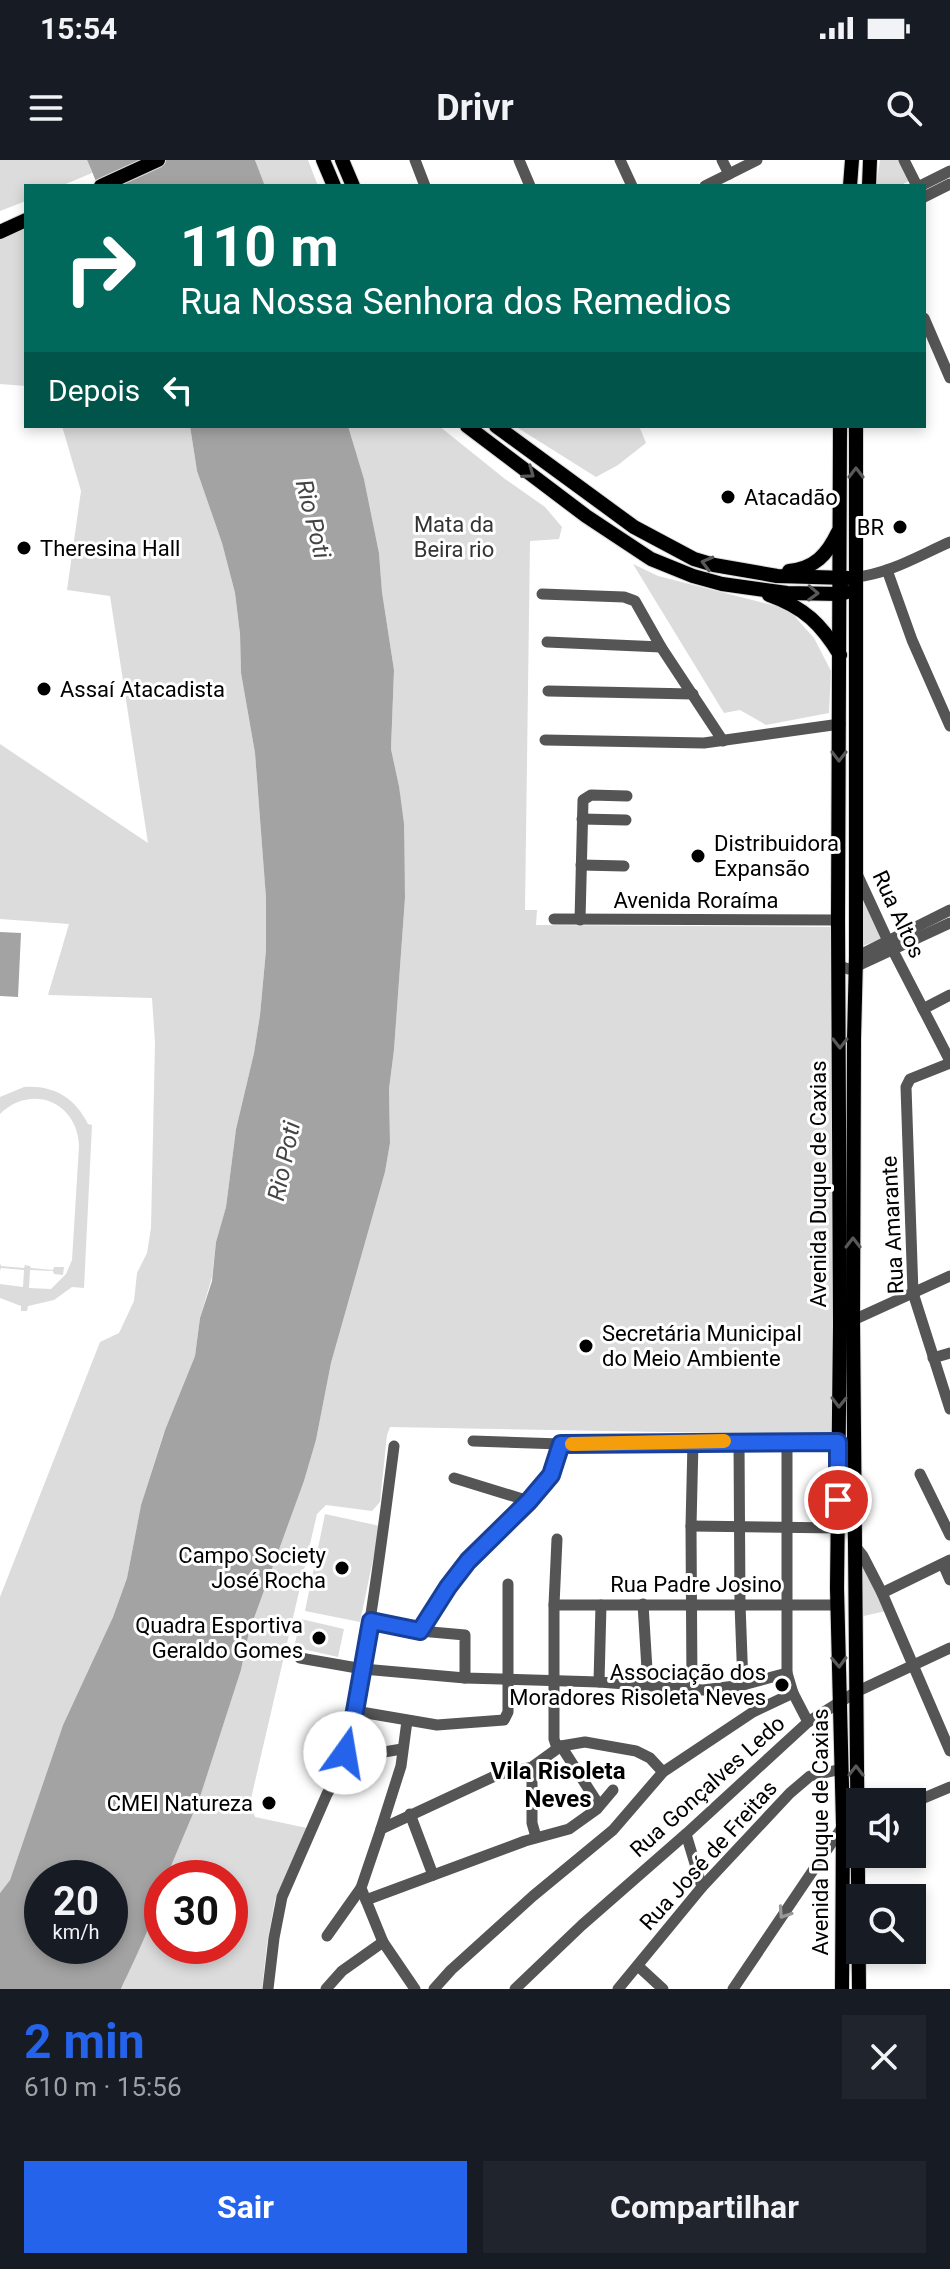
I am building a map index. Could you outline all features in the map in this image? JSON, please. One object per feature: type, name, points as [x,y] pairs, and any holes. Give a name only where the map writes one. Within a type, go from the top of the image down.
[{"type":"main road","points":[[90,184],[143,160]]},
{"type":"main road","points":[[105,184],[158,160]]},
{"type":"main road","points":[[323,160],[334,184],[351,181],[342,160]]},
{"type":"main road","points":[[850,184],[852,160]]},
{"type":"main road","points":[[869,184],[870,160]]},
{"type":"main road","points":[[0,224],[24,218]]},
{"type":"main road","points":[[0,232],[24,218]]},
{"type":"main road","points":[[470,428],[586,516],[651,559],[693,576],[754,589],[840,587],[861,581]]},
{"type":"main road","points":[[499,428],[634,527],[694,559],[756,574],[840,587]]},
{"type":"main road","name":"Avenida Duque de Caxias","points":[[840,428],[838,965],[846,1323],[855,1546],[854,1788]]},
{"type":"main road","name":"Avenida Duque de Caxias","points":[[846,1789],[842,1769],[838,1605],[838,1442],[846,1323],[856,962],[861,581],[856,428]]},
{"type":"main road","points":[[756,574],[798,570],[818,563],[831,548],[840,528]]},
{"type":"main road","points":[[754,589],[807,614],[826,633],[840,655]]},
{"type":"main road","name":"Avenida Duque de Caxias","points":[[842,1989],[850,1868]]},
{"type":"main road","name":"Avenida Duque de Caxias","points":[[855,1868],[859,1989]]},
{"type":"street","points":[[415,160],[424,184]]},
{"type":"street","points":[[519,160],[529,184]]},
{"type":"street","points":[[620,160],[631,184]]},
{"type":"street","points":[[722,160],[729,174]]},
{"type":"street","points":[[709,184],[757,160]]},
{"type":"street","points":[[904,160],[917,184]]},
{"type":"street","points":[[922,184],[950,171]]},
{"type":"street","points":[[926,196],[950,184]]},
{"type":"street","points":[[926,323],[950,378]]},
{"type":"street","points":[[861,581],[950,542]]},
{"type":"street","points":[[887,570],[912,640],[950,726]]},
{"type":"street","points":[[542,594],[630,598],[635,601],[661,647],[723,741]]},
{"type":"street","points":[[547,642],[661,647]]},
{"type":"street","points":[[548,691],[693,694]]},
{"type":"street","points":[[545,740],[693,744],[840,724]]},
{"type":"street","points":[[580,920],[583,800],[588,796],[627,796]]},
{"type":"street","points":[[582,819],[626,820]]},
{"type":"street","points":[[581,865],[624,866]]},
{"type":"street","name":"Rua Altos","points":[[855,869],[890,946],[950,1062]]},
{"type":"street","points":[[890,946],[950,910]]},
{"type":"street","name":"Avenida Roraíma","points":[[554,919],[838,920]]},
{"type":"street","points":[[838,965],[848,969],[890,946],[950,923]]},
{"type":"street","points":[[923,1009],[950,995]]},
{"type":"street","name":"Rua Amarante","points":[[950,1062],[910,1079],[906,1084],[913,1293],[950,1409]]},
{"type":"street","points":[[846,1323],[950,1276]]},
{"type":"street","points":[[933,1358],[950,1353]]},
{"type":"street","points":[[473,1441],[561,1444],[838,1442]]},
{"type":"street","points":[[739,1441],[743,1685]]},
{"type":"street","points":[[692,1688],[693,1442]]},
{"type":"street","points":[[787,1442],[787,1673],[808,1722]]},
{"type":"street","points":[[420,1631],[462,1568],[551,1475],[561,1444]]},
{"type":"street","points":[[268,1989],[282,1897],[315,1817],[340,1773],[355,1711],[371,1621],[394,1446]]},
{"type":"street","points":[[920,1474],[950,1535]]},
{"type":"street","points":[[454,1478],[529,1501]]},
{"type":"street","points":[[691,1526],[838,1528]]},
{"type":"street","points":[[557,1539],[554,1739],[599,1805]]},
{"type":"street","points":[[855,1546],[882,1593],[950,1751]]},
{"type":"street","points":[[882,1593],[946,1562],[950,1580]]},
{"type":"street","points":[[355,1711],[447,1726],[500,1722],[506,1718],[508,1584]]},
{"type":"street","points":[[643,1604],[648,1686]]},
{"type":"street","name":"Rua Padre Josino","points":[[554,1605],[838,1605]]},
{"type":"street","points":[[599,1682],[601,1605]]},
{"type":"street","points":[[371,1621],[420,1631],[465,1635],[465,1678]]},
{"type":"street","name":"Rua Gonçalves Ledo","points":[[515,1989],[808,1722],[856,1692],[950,1648]]},
{"type":"street","points":[[300,1658],[363,1669],[465,1678],[599,1682],[714,1690],[787,1673]]},
{"type":"street","points":[[434,1989],[533,1896],[613,1830],[663,1772],[753,1712],[793,1693]]},
{"type":"street","points":[[327,1936],[361,1888],[399,1777],[407,1721]]},
{"type":"street","points":[[381,1829],[497,1775],[532,1767],[559,1747],[585,1742],[636,1751],[650,1758],[663,1772]]},
{"type":"street","points":[[340,1773],[378,1753],[402,1749]]},
{"type":"street","points":[[532,1767],[532,1823],[536,1837]]},
{"type":"street","name":"Rua José de Freitas","points":[[618,1989],[702,1887],[790,1793],[810,1776],[842,1769]]},
{"type":"street","points":[[926,1797],[950,1787]]},
{"type":"street","points":[[366,1900],[536,1837],[569,1829],[613,1790]]},
{"type":"street","points":[[410,1814],[433,1875]]},
{"type":"street","points":[[686,1834],[702,1887]]},
{"type":"street","points":[[733,1989],[846,1835]]},
{"type":"street","points":[[361,1888],[383,1942],[415,1989]]},
{"type":"street","points":[[326,1989],[342,1971],[383,1942]]},
{"type":"street","points":[[638,1966],[663,1989]]},
{"type":"green space","points":[[0,160],[87,160],[92,173],[66,184],[24,184],[24,202],[0,211]]},
{"type":"green space","points":[[255,160],[308,160],[317,184],[264,184]]},
{"type":"green space","points":[[880,160],[902,160],[911,180],[903,184],[876,184]]},
{"type":"green space","points":[[24,229],[24,386],[0,384],[0,239]]},
{"type":"green space","points":[[63,428],[190,428],[197,471],[222,543],[235,593],[241,673],[255,753],[266,898],[266,950],[254,1053],[236,1129],[226,1207],[200,1318],[195,1356],[163,1435],[141,1505],[127,1578],[113,1617],[63,1725],[10,1880],[0,1893],[0,1597],[100,1342],[119,1333],[134,1301],[137,1273],[147,1253],[151,1228],[155,1042],[152,998],[48,995],[69,924],[0,919],[0,744],[148,843],[110,596],[67,590],[81,491]]},
{"type":"green space","name":"Mata da Beira rio","points":[[349,428],[441,428],[545,507],[562,527],[559,539],[530,541],[525,910],[537,910],[536,925],[835,927],[832,1435],[390,1427],[380,1502],[372,1511],[326,1505],[317,1514],[250,1803],[255,1817],[307,1828],[275,1900],[262,1989],[121,1989],[144,1936],[144,1964],[248,1964],[248,1860],[174,1860],[200,1797],[241,1670],[249,1632],[304,1481],[316,1440],[331,1363],[385,1172],[390,1143],[389,1089],[405,898],[399,786],[391,749],[394,670],[379,553],[364,479]]},
{"type":"green space","points":[[518,428],[640,428],[646,443],[618,465],[596,477]]},
{"type":"green space","points":[[633,564],[658,576],[788,609],[814,638],[831,671],[829,713],[766,725],[740,710],[724,713]]},
{"type":"green space","points":[[859,889],[884,938],[860,947]]},
{"type":"green space","points":[[24,1087],[45,1088],[62,1095],[92,1125],[84,1288],[72,1287],[54,1300],[28,1306],[27,1311],[21,1311],[21,1306],[0,1298],[0,1284],[23,1287],[24,1270],[1,1268],[0,1271],[0,1263],[1,1266],[24,1268],[25,1265],[53,1270],[54,1267],[64,1267],[63,1275],[54,1274],[53,1271],[30,1270],[29,1288],[51,1289],[66,1274],[72,1260],[79,1146],[71,1118],[51,1102],[25,1100],[0,1114],[0,1097]]},
{"type":"green space","name":"Campo Society José Rocha","points":[[325,1514],[380,1526],[360,1622],[305,1611]]},
{"type":"green space","points":[[860,1554],[886,1611],[859,1617]]},
{"type":"green space","name":"Quadra Esportiva Geraldo Gomes","points":[[301,1619],[344,1629],[338,1657],[294,1647]]},
{"type":"water","points":[[87,160],[255,160],[264,184],[97,184]]},
{"type":"water","name":"Rio Poti","points":[[190,428],[349,428],[364,479],[379,553],[394,670],[391,749],[404,824],[405,898],[389,1089],[390,1143],[385,1172],[331,1363],[316,1440],[304,1481],[249,1632],[241,1670],[200,1797],[174,1860],[144,1860],[144,1936],[121,1989],[0,1989],[0,1893],[10,1880],[63,1725],[113,1617],[127,1578],[141,1505],[165,1430],[195,1356],[200,1318],[212,1281],[216,1242],[226,1207],[236,1129],[254,1053],[266,950],[266,898],[255,753],[241,673],[235,593],[222,543],[197,471]]},
{"type":"water","points":[[0,932],[21,933],[18,997],[0,996]]},
{"type":"slow traffic","points":[[572,1444],[724,1441]]},
{"type":"place","name":"Atacadão","points":[[728,497]]},
{"type":"place","name":"BR","points":[[900,527]]},
{"type":"place","name":"Theresina Hall","points":[[24,548]]},
{"type":"place","name":"Assaí Atacadista","points":[[44,689]]},
{"type":"place","name":"Distribuidora Expansão","points":[[698,856]]},
{"type":"place","name":"Secretária Municipal do Meio Ambiente","points":[[586,1346]]},
{"type":"place","name":"Campo Society José Rocha","points":[[342,1568]]},
{"type":"place","name":"Quadra Esportiva Geraldo Gomes","points":[[319,1638]]},
{"type":"place","name":"Associação dos Moradores Risoleta Neves","points":[[782,1685]]},
{"type":"place","name":"CMEI Natureza","points":[[269,1803]]},
{"type":"district","name":"Vila Risoleta Neves","points":[[558,1785]]},
{"type":"route","points":[[345,1753],[371,1621],[420,1631],[468,1561],[551,1475],[561,1444],[838,1442],[838,1500]]}]
